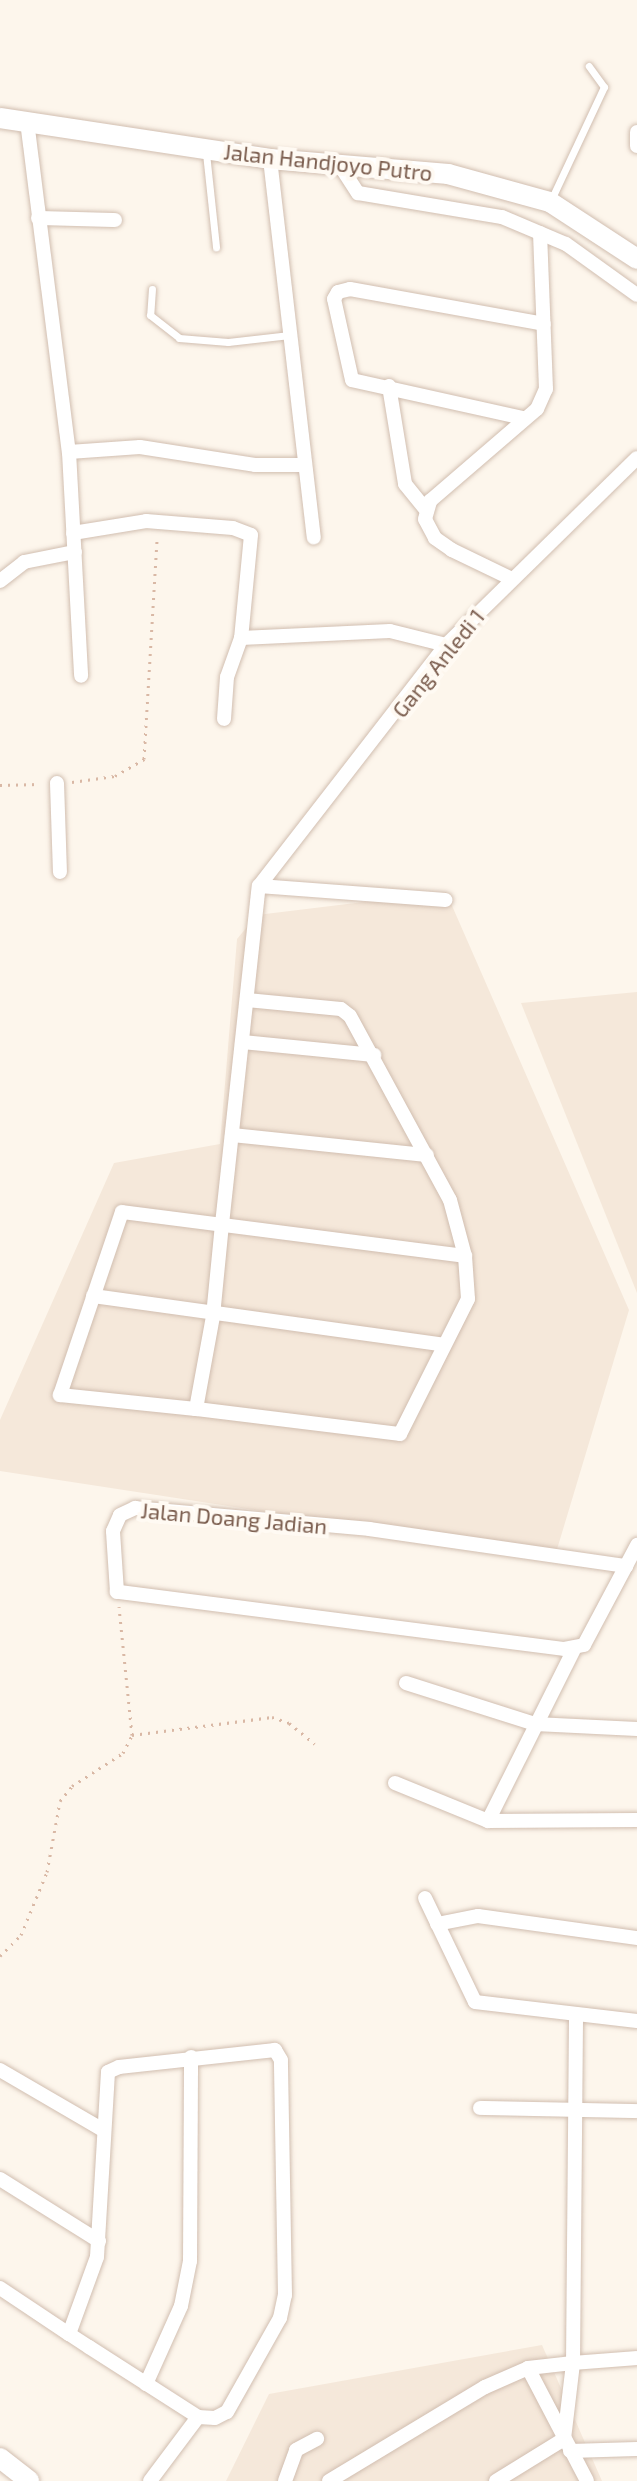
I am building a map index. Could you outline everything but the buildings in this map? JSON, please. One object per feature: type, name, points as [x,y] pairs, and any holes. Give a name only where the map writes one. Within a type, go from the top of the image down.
[{"type":"street","name":"Jalan Handjoyo Putro","points":[[0,118],[270,159],[448,174],[550,202],[637,259]]},
{"type":"street","points":[[27,121],[69,452],[81,676]]},
{"type":"street","points":[[637,132],[637,146]]},
{"type":"street","points":[[270,159],[314,537]]},
{"type":"street","points":[[339,164],[350,185],[375,199],[474,210],[566,244],[637,295]]},
{"type":"street","points":[[38,218],[115,220]]},
{"type":"street","points":[[512,579],[435,538],[427,527],[426,510],[430,501],[537,409],[546,389],[540,233]]},
{"type":"street","points":[[523,418],[352,380],[334,299],[338,292],[350,289],[544,324]]},
{"type":"street","points":[[389,386],[405,484],[426,510]]},
{"type":"street","points":[[69,452],[152,448],[255,465],[305,465]]},
{"type":"street","name":"Gang Anledi 1","points":[[259,886],[446,645],[637,459]]},
{"type":"street","points":[[73,533],[118,523],[157,523],[233,528],[251,535],[241,638],[227,677],[224,719]]},
{"type":"street","points":[[0,581],[24,562],[75,552]]},
{"type":"street","points":[[241,638],[390,631],[446,645]]},
{"type":"street","points":[[57,783],[60,872]]},
{"type":"street","points":[[196,1409],[213,1316],[259,886],[445,900]]},
{"type":"street","points":[[247,1000],[341,1009],[374,1055],[450,1200],[465,1256],[468,1299],[400,1434],[60,1395],[122,1212],[465,1256]]},
{"type":"street","points":[[242,1042],[374,1055]]},
{"type":"street","points":[[232,1135],[427,1155]]},
{"type":"street","points":[[93,1296],[213,1316],[444,1345]]},
{"type":"street","name":"Jalan Doang Jadian","points":[[117,1592],[113,1531],[120,1515],[135,1508],[369,1529],[626,1566]]},
{"type":"street","points":[[488,1821],[574,1649],[591,1636],[637,1545]]},
{"type":"street","points":[[117,1592],[574,1649]]},
{"type":"street","points":[[406,1683],[535,1724],[637,1729]]},
{"type":"street","points":[[395,1783],[488,1821],[637,1820]]},
{"type":"street","points":[[425,1898],[475,2002],[637,2021]]},
{"type":"street","points":[[437,1924],[478,1916],[637,1938]]},
{"type":"street","points":[[567,2445],[573,2363],[578,2110],[576,2014]]},
{"type":"street","points":[[0,2288],[69,2334],[198,2417],[215,2418],[234,2405],[280,2318],[285,2295],[284,2156],[278,2053],[266,2047],[111,2069],[106,2077],[99,2241],[94,2272],[69,2334]]},
{"type":"street","points":[[146,2384],[181,2306],[190,2261],[191,2057]]},
{"type":"street","points":[[0,2070],[103,2130]]},
{"type":"street","points":[[480,2108],[637,2111]]},
{"type":"street","points":[[0,2179],[99,2241]]},
{"type":"street","points":[[329,2481],[485,2387],[528,2368],[637,2358]]},
{"type":"street","points":[[528,2368],[587,2481]]},
{"type":"street","points":[[150,2481],[198,2417]]},
{"type":"street","points":[[285,2481],[296,2450],[317,2439]]},
{"type":"street","points":[[496,2481],[567,2445],[637,2449]]},
{"type":"street","points":[[0,2458],[29,2481]]},
{"type":"lane","points":[[550,202],[604,87],[589,66]]},
{"type":"lane","points":[[206,150],[216,247]]},
{"type":"lane","points":[[152,289],[150,315],[179,338],[228,342],[290,335]]},
{"type":"path","points":[[0,785],[57,783],[115,776],[144,759],[157,523]]},
{"type":"path","points":[[0,1956],[21,1935],[47,1872],[60,1801],[72,1786],[123,1753],[132,1735],[117,1592]]},
{"type":"path","points":[[132,1735],[272,1717],[289,1723],[315,1744]]},
{"type":"shaded area","points":[[446,892],[629,1310],[555,1556],[0,1471],[0,1420],[114,1163],[220,1144],[237,939],[257,915]]},
{"type":"shaded area","points":[[637,992],[637,1293],[521,1003]]},
{"type":"shaded area","points":[[542,2345],[602,2481],[226,2481],[269,2394]]}]
